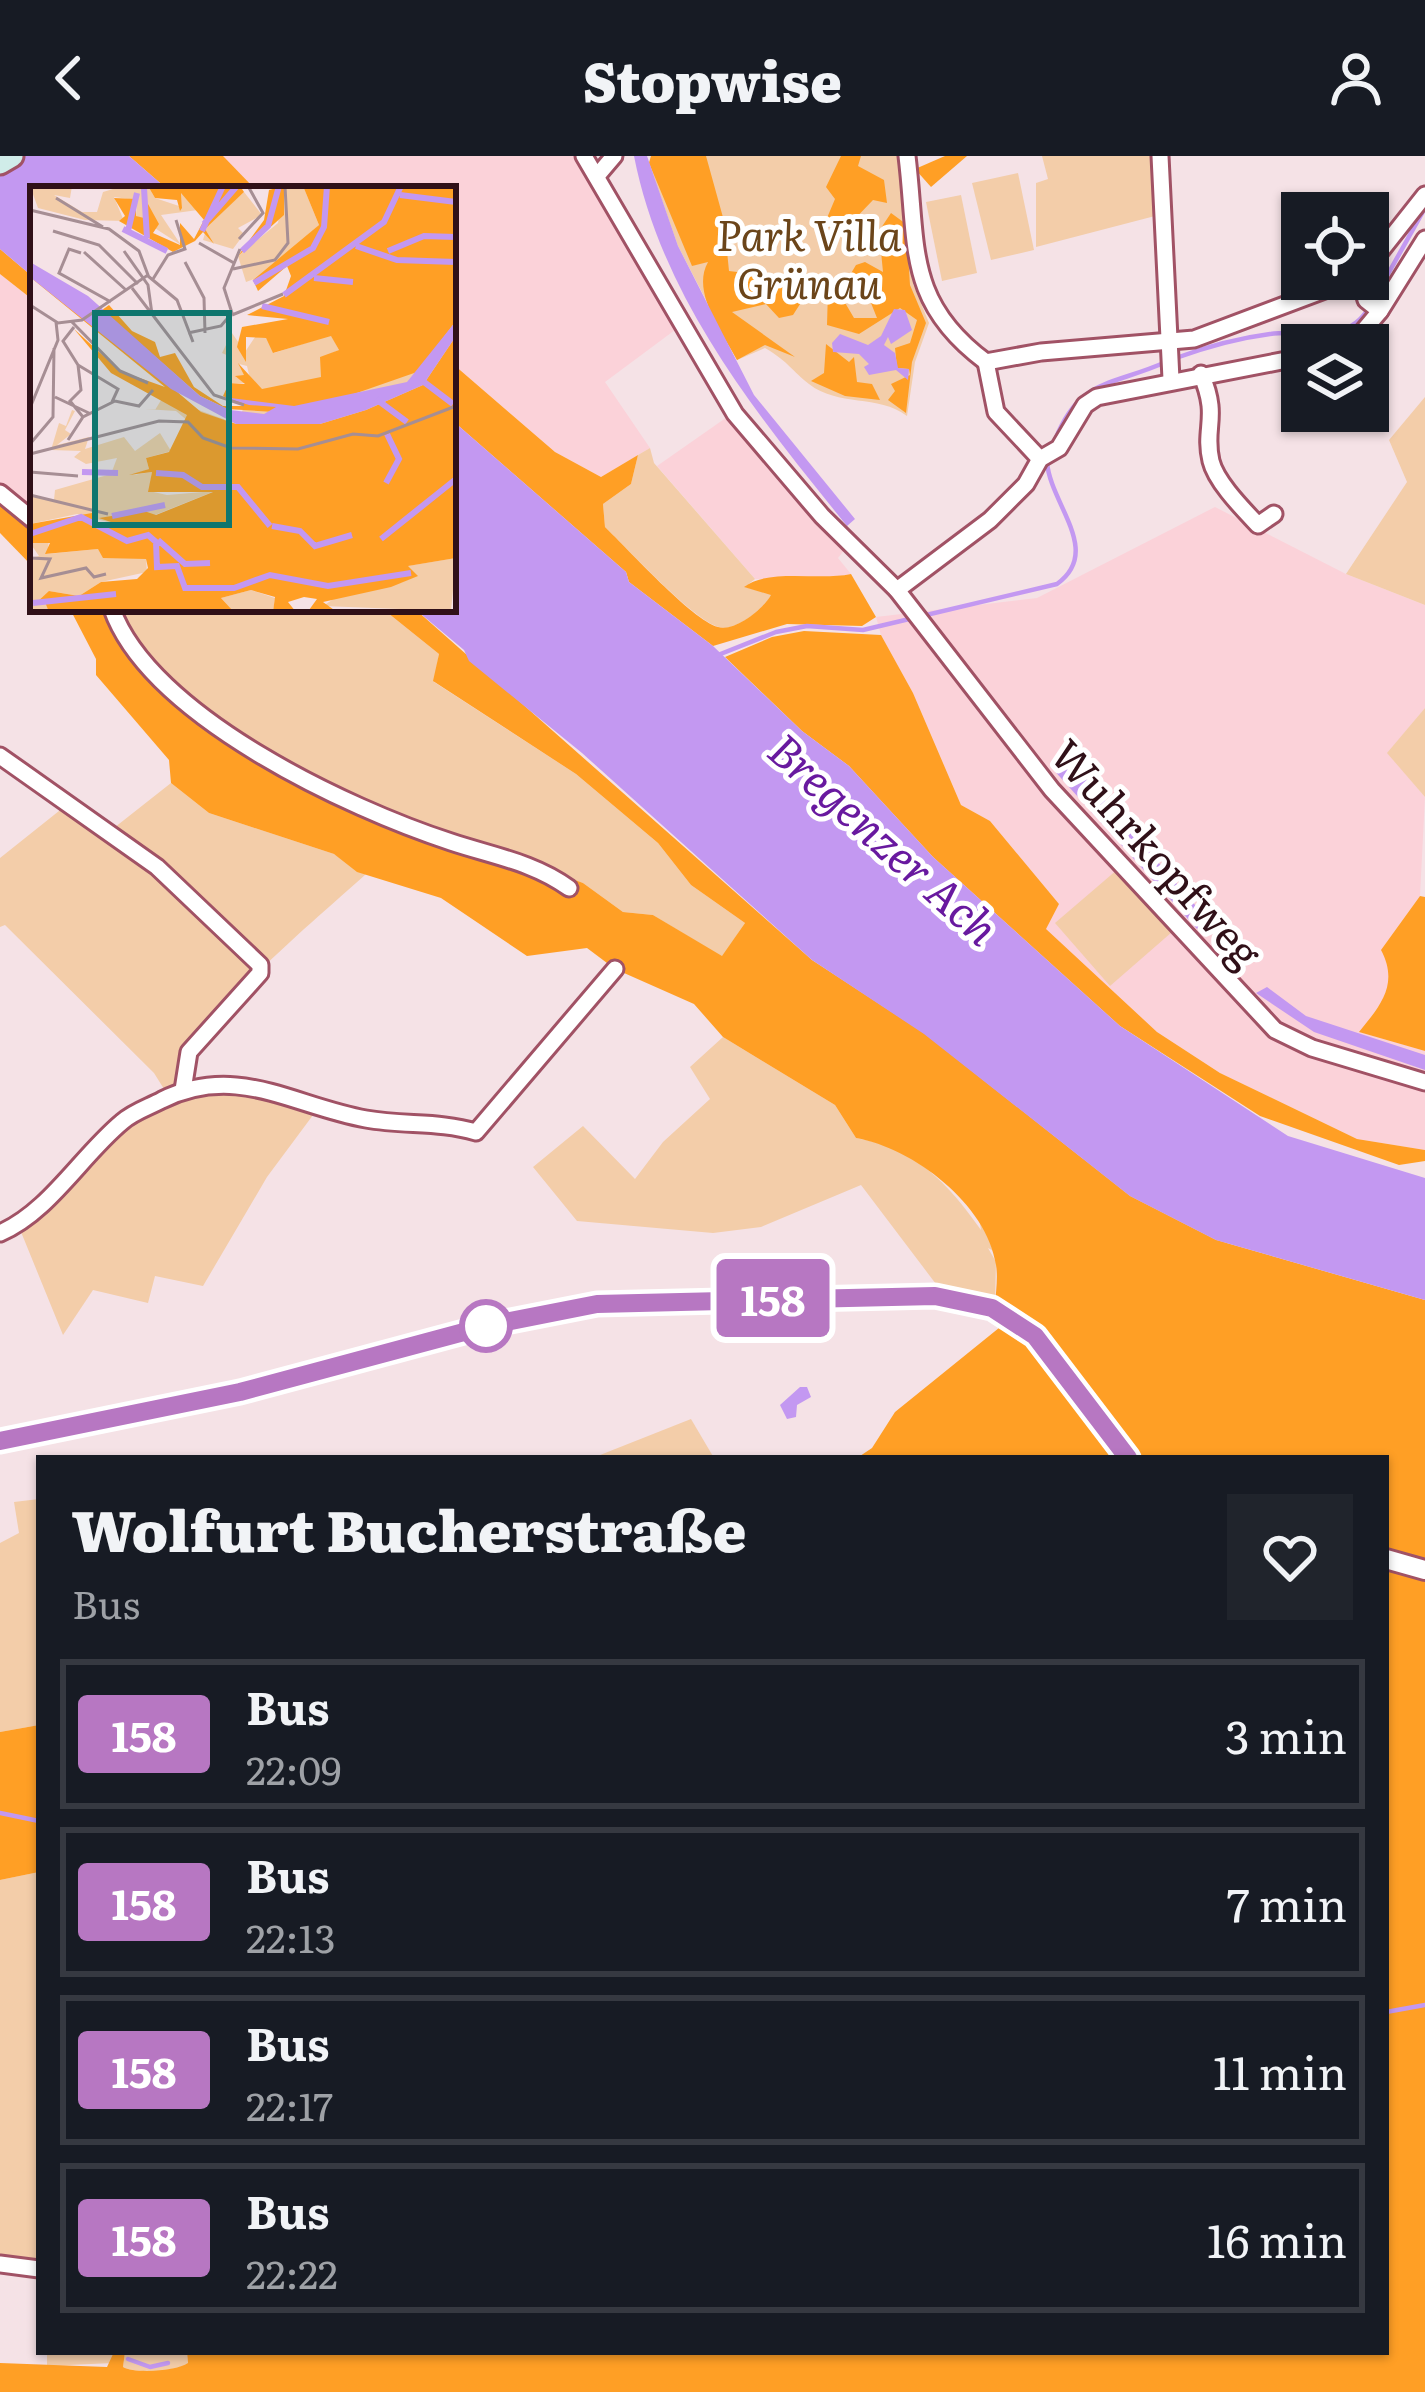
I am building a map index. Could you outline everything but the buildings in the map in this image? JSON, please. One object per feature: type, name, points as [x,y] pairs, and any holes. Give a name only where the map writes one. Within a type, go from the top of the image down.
[{"type":"main road","points":[[0,163],[12,156]]},
{"type":"street","name":"Wuhrkopfweg","points":[[584,156],[735,414],[822,516],[897,590],[1011,742],[1260,1018],[1292,1040],[1425,1082]]},
{"type":"street","points":[[597,176],[614,156]]},
{"type":"street","points":[[907,156],[922,287],[955,339],[986,362],[996,412],[1046,456]]},
{"type":"street","points":[[1160,156],[1171,376]]},
{"type":"street","points":[[1389,240],[1425,195]]},
{"type":"street","points":[[1365,324],[1425,238]]},
{"type":"street","points":[[986,362],[1112,345],[1166,346],[1227,331],[1304,300]]},
{"type":"street","points":[[1369,300],[1373,306]]},
{"type":"street","points":[[897,590],[990,520],[1026,484],[1084,405],[1096,397],[1171,376],[1281,361]]},
{"type":"street","points":[[1201,374],[1214,403],[1209,457],[1214,470],[1258,525],[1274,514]]},
{"type":"street","points":[[0,493],[30,518]]},
{"type":"street","points":[[114,612],[134,648],[268,764],[328,794],[450,842],[541,868],[569,888]]},
{"type":"street","points":[[0,756],[157,866],[260,965],[260,973],[189,1052],[183,1090]]},
{"type":"street","points":[[0,1233],[26,1221],[125,1119],[183,1090],[217,1082],[264,1086],[368,1120],[428,1121],[476,1132],[616,969]]},
{"type":"street","points":[[0,1441],[240,1392],[490,1325],[622,1301],[935,1296],[992,1308],[1035,1336],[1126,1455]]},
{"type":"street","points":[[1389,1560],[1425,1570]]},
{"type":"street","points":[[0,2264],[36,2269]]},
{"type":"shaded area","points":[[129,156],[223,156],[252,186],[164,186]]},
{"type":"shaded area","points":[[222,156],[580,156],[679,327],[605,382],[650,448],[601,477],[555,452],[456,367],[456,186],[251,186]]},
{"type":"shaded area","points":[[651,156],[706,156],[724,221],[729,271],[795,279],[802,301],[793,315],[779,318],[766,304],[732,312],[795,357],[765,345],[737,360],[706,299],[703,286],[708,262],[692,266],[649,163]]},
{"type":"shaded area","points":[[841,156],[861,156],[858,166],[884,180],[887,203],[873,200],[848,226],[827,218],[835,199],[826,187]]},
{"type":"shaded area","points":[[945,156],[967,156],[931,187],[915,169]]},
{"type":"shaded area","points":[[891,213],[906,224],[910,285],[926,323],[912,362],[906,413],[888,400],[895,391],[891,384],[910,375],[909,369],[897,368],[895,348],[910,343],[917,320],[900,308],[859,334],[827,325],[828,290],[837,289],[854,318],[877,318],[867,293],[855,291],[847,280],[856,265],[865,262],[883,272],[879,231]]},
{"type":"shaded area","points":[[0,249],[30,274],[30,298],[0,274]]},
{"type":"shaded area","points":[[0,274],[30,298],[30,520],[0,495]]},
{"type":"shaded area","points":[[826,344],[849,362],[854,357],[857,382],[872,384],[880,400],[845,396],[811,381],[824,373]]},
{"type":"shaded area","points":[[456,367],[555,452],[601,477],[638,455],[631,484],[603,504],[605,527],[707,622],[725,628],[740,623],[771,595],[744,587],[780,576],[851,574],[876,617],[862,626],[787,624],[713,646],[629,582],[626,572],[456,424]]},
{"type":"shaded area","points":[[730,415],[845,549],[838,558],[851,574],[824,580],[755,579],[657,466]]},
{"type":"shaded area","points":[[0,495],[30,520],[30,564],[0,533]]},
{"type":"shaded area","points":[[1215,507],[1346,574],[1425,605],[1425,708],[1388,753],[1425,797],[1420,896],[1382,949],[1390,968],[1387,995],[1360,1032],[1425,1051],[1425,1150],[1357,1139],[1220,1073],[1157,1032],[1105,987],[1045,929],[1059,904],[990,821],[961,805],[913,693],[881,635],[876,617],[1037,598]]},
{"type":"shaded area","points":[[72,612],[112,612],[130,646],[267,765],[583,883],[623,912],[653,915],[722,956],[745,923],[691,885],[658,843],[576,774],[433,681],[439,654],[387,612],[418,612],[812,960],[924,1033],[1130,1196],[1216,1240],[1425,1300],[1425,2392],[0,2392],[0,2363],[107,2367],[113,2355],[125,2355],[123,2367],[146,2371],[183,2366],[187,2355],[1389,2355],[1389,1455],[862,1455],[872,1448],[895,1412],[1015,1315],[995,1304],[997,1270],[990,1242],[963,1201],[901,1153],[856,1138],[835,1105],[723,1037],[694,1004],[615,969],[587,948],[527,956],[441,898],[357,872],[334,854],[209,813],[171,783],[169,760],[96,675],[96,659]]},
{"type":"shaded area","points":[[804,631],[881,635],[913,693],[961,805],[990,821],[1059,904],[1046,929],[1157,1032],[1220,1073],[1357,1139],[1425,1150],[1425,1161],[1399,1165],[1260,1116],[1120,1026],[933,857],[849,766],[802,731],[725,657],[772,637]]},
{"type":"shaded area","points":[[1420,896],[1425,897],[1425,1051],[1359,1032],[1388,984],[1381,950]]},
{"type":"shaded area","points":[[36,1726],[36,1873],[0,1880],[0,1732]]},
{"type":"green space","name":"Park Villa Grünau","points":[[651,156],[901,156],[913,284],[929,323],[915,362],[907,416],[884,405],[820,391],[765,348],[737,360],[678,246],[649,163]]},
{"type":"green space","points":[[1042,156],[1154,156],[1155,216],[1036,247],[1036,183],[1048,179]]},
{"type":"green space","points":[[1018,173],[1034,250],[991,260],[972,183]]},
{"type":"green space","points":[[961,195],[977,273],[942,281],[926,202]]},
{"type":"green space","points":[[1425,397],[1425,605],[1346,574],[1407,482],[1389,440]]},
{"type":"green space","points":[[650,448],[654,463],[755,579],[745,587],[772,594],[741,622],[726,628],[708,622],[605,527],[603,504],[631,484],[638,455]]},
{"type":"green space","points":[[112,612],[387,612],[439,654],[434,682],[576,774],[658,843],[691,885],[745,923],[722,957],[653,915],[623,912],[583,883],[325,796],[177,692]]},
{"type":"green space","points":[[1425,708],[1425,797],[1387,753]]},
{"type":"green space","points":[[171,783],[209,813],[334,854],[366,874],[230,1000],[186,1054],[178,1073],[183,1091],[220,1085],[319,1107],[267,1177],[203,1286],[155,1276],[148,1303],[93,1290],[63,1335],[19,1227],[127,1121],[169,1097],[154,1073],[5,925],[0,927],[0,858],[64,807],[105,835]]},
{"type":"green space","points":[[1118,869],[1172,932],[1110,986],[1055,923]]},
{"type":"green space","points":[[723,1037],[835,1105],[856,1138],[896,1150],[928,1170],[981,1230],[961,1087],[1293,1282],[1384,1455],[988,1248],[996,1262],[995,1304],[942,1292],[861,1185],[761,1227],[713,1233],[577,1221],[533,1167],[583,1126],[635,1179],[663,1142],[710,1099],[690,1067]]},
{"type":"green space","points":[[691,1419],[712,1455],[600,1455]]},
{"type":"green space","points":[[36,1499],[36,1726],[0,1732],[0,1543],[19,1533],[14,1502]]},
{"type":"green space","points":[[36,1873],[36,2268],[0,2263],[0,1880]]},
{"type":"green space","points":[[47,2355],[114,2355],[113,2363],[47,2366]]},
{"type":"green space","points":[[125,2355],[187,2355],[188,2364],[175,2368],[123,2367]]},
{"type":"water","points":[[0,156],[129,156],[164,186],[30,186],[30,274],[0,249]]},
{"type":"water","points":[[634,156],[647,156],[678,246],[754,395],[855,519],[847,526],[748,398],[690,307],[648,208]]},
{"type":"water","points":[[894,309],[905,310],[912,330],[891,344],[888,337],[884,345],[895,353],[898,368],[909,369],[908,380],[896,370],[869,375],[864,367],[869,364],[859,354],[833,352],[832,343],[840,334],[868,345],[881,336]]},
{"type":"water","name":"Bregenzer Ach","points":[[456,424],[626,572],[629,582],[713,646],[802,731],[849,766],[933,857],[1120,1026],[1288,1136],[1425,1178],[1425,1300],[1216,1240],[1130,1196],[924,1034],[812,960],[582,753],[469,661],[464,650],[419,612],[456,612]]},
{"type":"water","points":[[1071,761],[1208,920],[1197,929],[1051,767]]},
{"type":"water","points":[[1267,987],[1306,1016],[1425,1055],[1425,1070],[1314,1032],[1256,993]]},
{"type":"water","points":[[800,1387],[807,1387],[811,1397],[797,1405],[796,1417],[787,1419],[780,1405]]},
{"type":"waterway","points":[[1389,272],[1425,208]]},
{"type":"waterway","points":[[1176,358],[1258,336],[1337,331],[1359,320],[1368,309]]},
{"type":"waterway","points":[[1055,440],[1086,395],[1166,362]]},
{"type":"waterway","points":[[718,655],[776,632],[807,626],[863,630],[1057,584],[1070,571],[1075,542],[1047,462]]},
{"type":"waterway","points":[[0,1813],[36,1820]]},
{"type":"waterway","points":[[1389,2011],[1425,2005]]},
{"type":"waterway","points":[[128,2359],[150,2367],[168,2363]]},
{"type":"bus line","name":"158","points":[[0,1441],[240,1392],[490,1325],[597,1304],[935,1296],[992,1308],[1035,1336],[1126,1455]]}]
